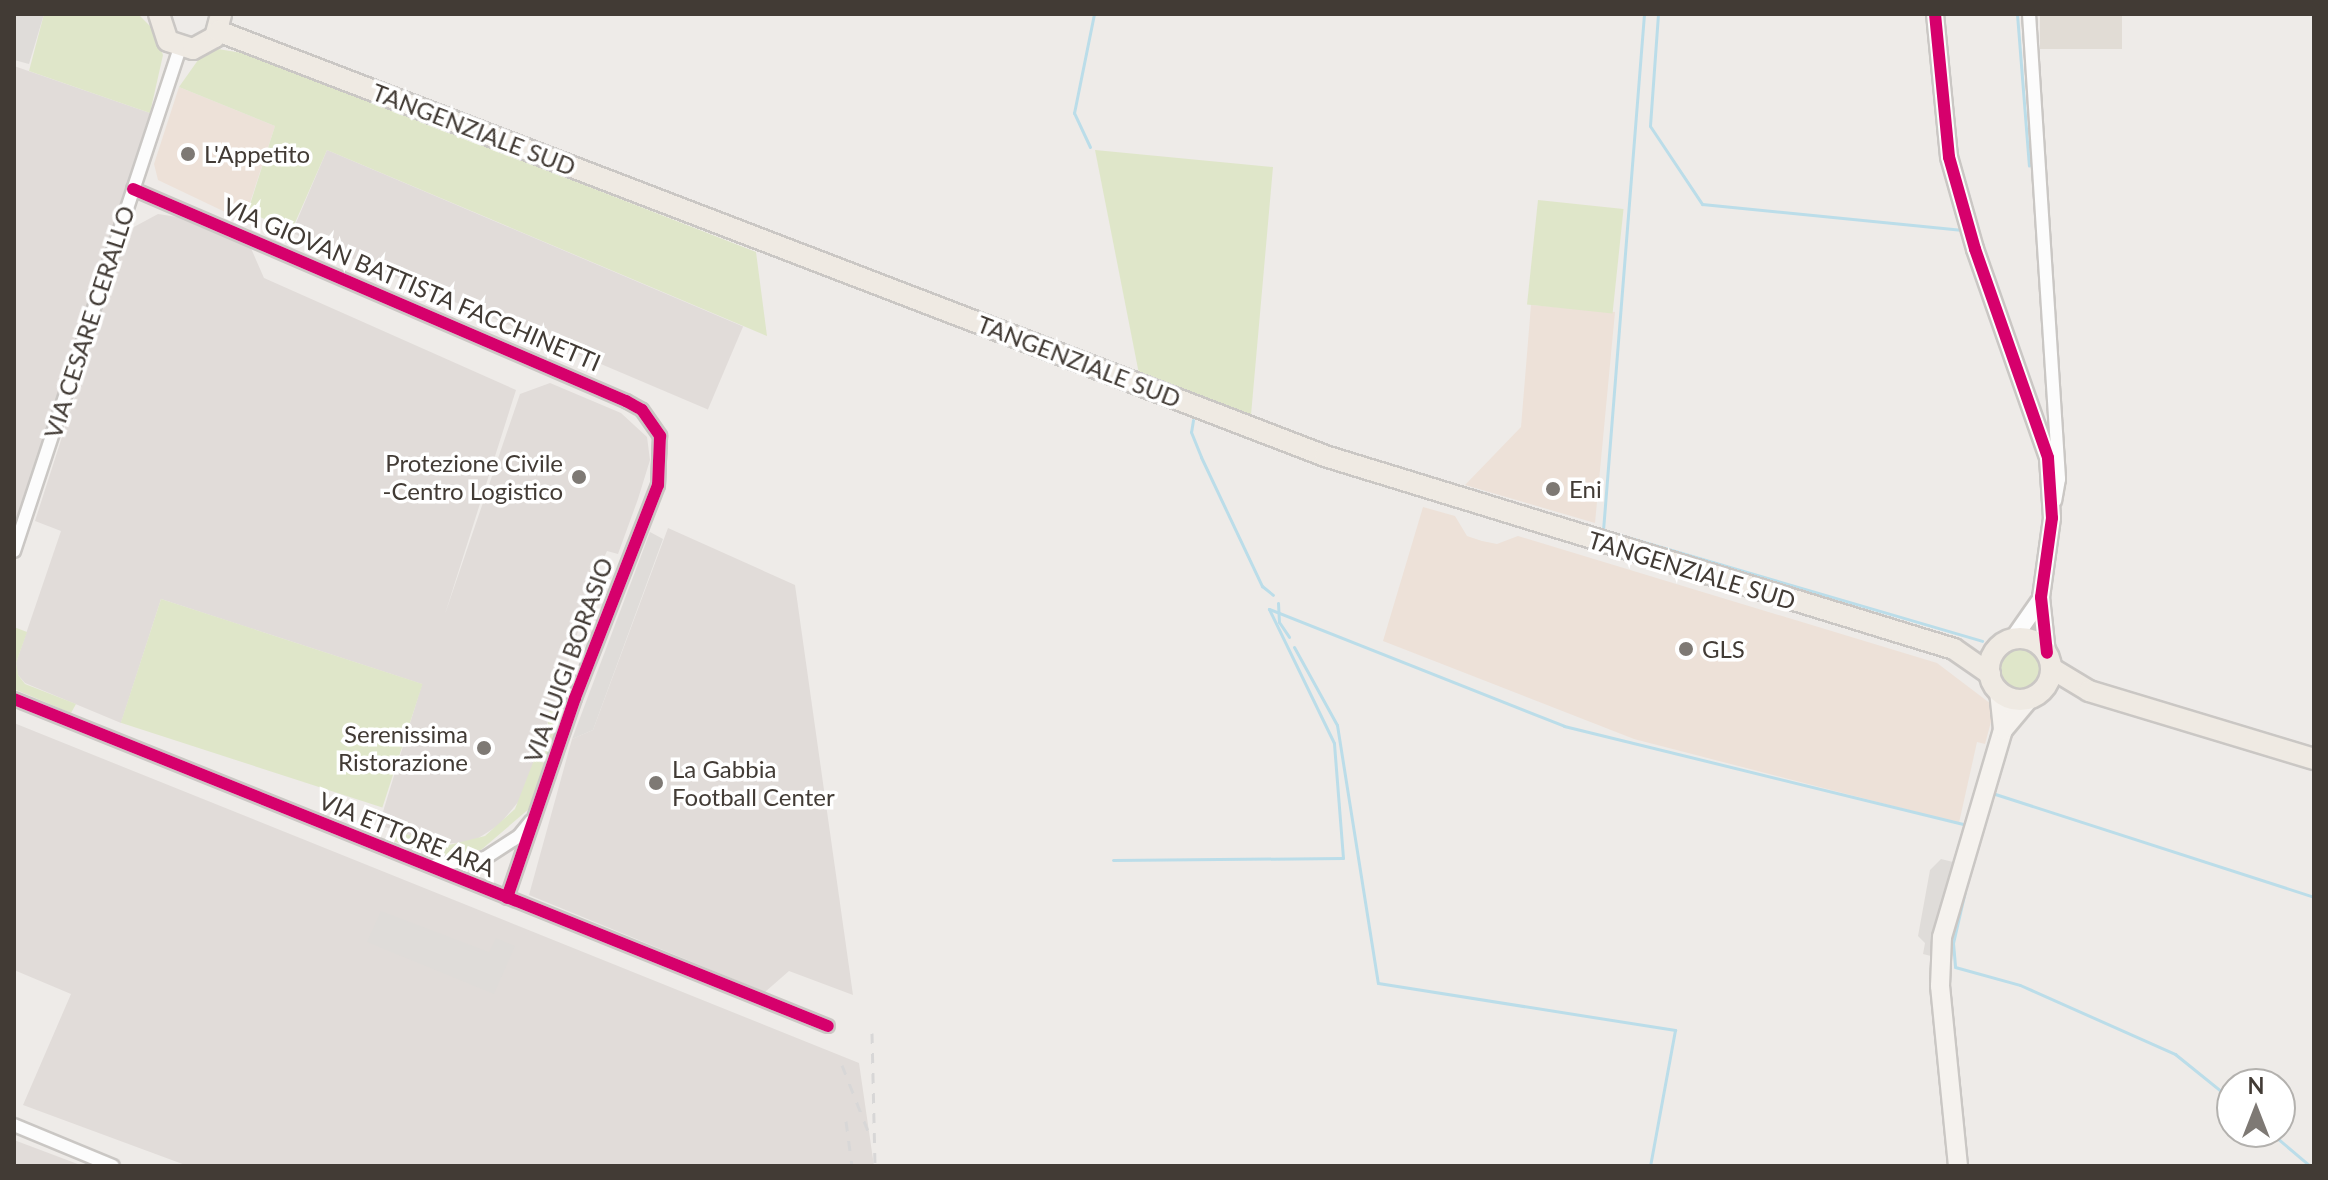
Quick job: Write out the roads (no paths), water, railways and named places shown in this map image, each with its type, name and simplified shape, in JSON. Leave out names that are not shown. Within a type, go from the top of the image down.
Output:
[{"type":"main road","points":[[159,14],[164,36],[180,48],[199,48],[220,23]]},
{"type":"main road","name":"TANGENZIALE SUD","points":[[220,23],[787,249],[1325,456],[1954,649],[1994,682]]},
{"type":"main road","points":[[2003,730],[1994,682],[2006,642],[2029,639],[2049,660],[2089,691],[2314,759]]},
{"type":"main road","name":"TANGENZIALE SUD","points":[[1954,649],[2006,642]]},
{"type":"main road","points":[[1958,1166],[1941,1000],[1942,937],[2003,730],[2034,696],[2049,660]]},
{"type":"main road","points":[[1994,682],[2012,699],[2089,691]]},
{"type":"street","points":[[1935,14],[1949,157],[1975,249],[2048,458],[2052,518]]},
{"type":"street","points":[[2006,642],[2034,615],[2041,597],[2059,479],[2029,14]]},
{"type":"street","name":"VIA CESARE CERALLO","points":[[14,551],[180,48]]},
{"type":"street","name":"VIA GIOVAN BATTISTA FACCHINETTI","points":[[133,189],[626,401],[642,410],[660,436]]},
{"type":"street","name":"VIA LUIGI BORASIO","points":[[507,898],[575,698],[658,485],[660,436]]},
{"type":"street","points":[[2041,597],[2049,660]]},
{"type":"street","name":"VIA ETTORE ARA","points":[[14,699],[828,1026]]},
{"type":"street","name":"VIA LUIGI BORASIO","points":[[413,861],[445,867],[485,858],[519,836],[537,813]]},
{"type":"street","points":[[14,1125],[113,1166]]},
{"type":"waterway","points":[[1090,147],[1074,113],[1094,14]]},
{"type":"waterway","points":[[1644,14],[1603,530],[1982,641]]},
{"type":"waterway","points":[[1658,14],[1650,126],[1702,204],[1963,230]]},
{"type":"waterway","points":[[2017,14],[2029,166]]},
{"type":"waterway","points":[[1193,420],[1191,432],[1201,457],[1262,586],[1273,595]]},
{"type":"waterway","points":[[1313,441],[1459,486]]},
{"type":"waterway","points":[[1474,490],[1502,499]]},
{"type":"waterway","points":[[1278,603],[1279,622],[1289,637]]},
{"type":"waterway","points":[[1113,860],[1343,858],[1334,743],[1269,609],[1564,726],[1966,825]]},
{"type":"waterway","points":[[1294,647],[1337,725],[1378,983],[1675,1030],[1650,1166]]},
{"type":"waterway","points":[[1992,793],[2314,897]]},
{"type":"waterway","points":[[1965,891],[1953,943],[1955,967],[2020,985],[2175,1054],[2216,1087]]},
{"type":"waterway","points":[[2289,1148],[2310,1166]]},
{"type":"railway","points":[[872,1033],[875,1166]]},
{"type":"railway","points":[[842,1065],[868,1131]]},
{"type":"railway","points":[[846,1121],[852,1166]]},
{"type":"place","name":"L'Appetito","points":[[188,154]]},
{"type":"place","name":"Protezione Civile -Centro Logistico","points":[[579,477]]},
{"type":"place","name":"Eni","points":[[1553,489]]},
{"type":"place","name":"GLS","points":[[1686,649]]},
{"type":"place","name":"Serenissima Ristorazione","points":[[484,748]]},
{"type":"place","name":"La Gabbia Football Center","points":[[656,783]]}]
